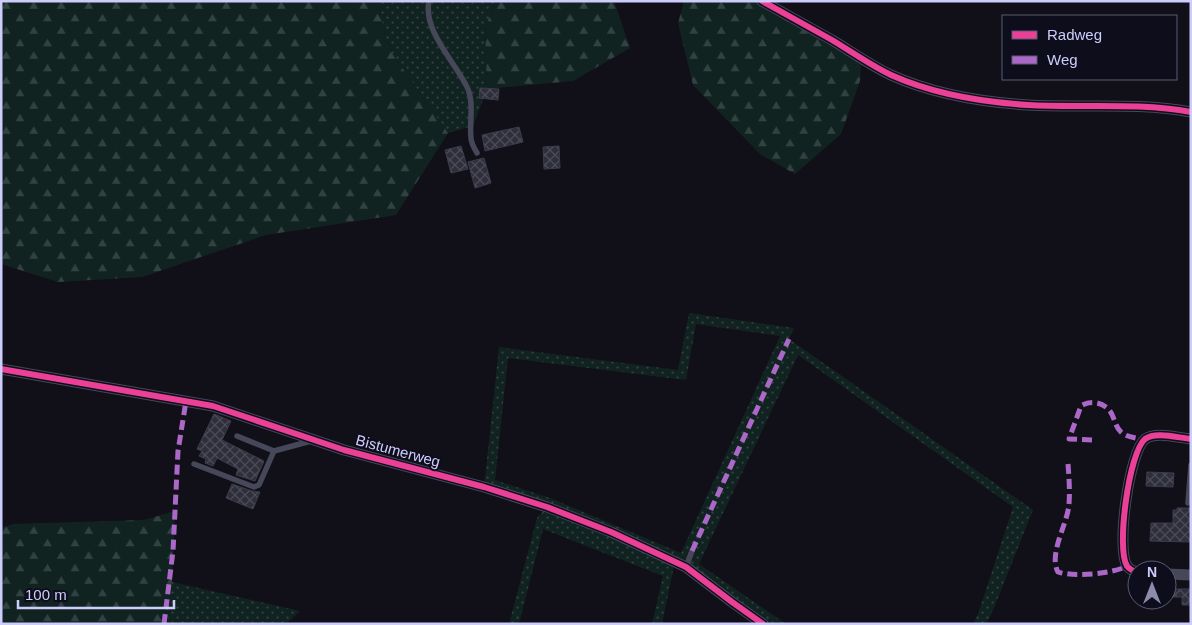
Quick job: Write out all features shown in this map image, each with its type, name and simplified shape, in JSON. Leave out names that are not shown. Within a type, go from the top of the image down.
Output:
[{"type":"street","points":[[762,1],[833,41],[868,64],[913,84],[935,90],[968,98],[1027,105],[1139,106],[1191,112]]},
{"type":"street","name":"Bistumerweg","points":[[1,369],[213,406],[344,450],[484,487],[547,507],[611,532],[686,567],[763,624]]},
{"type":"street","points":[[1127,564],[1125,561],[1124,522],[1126,497],[1144,440],[1159,436],[1191,439]]},
{"type":"street","points":[[1177,574],[1191,575]]},
{"type":"lane","points":[[429,1],[427,9],[432,29],[468,87],[472,109],[470,140],[477,153]]},
{"type":"lane","points":[[237,436],[274,451],[316,440]]},
{"type":"lane","points":[[194,464],[254,487],[259,485],[274,451]]},
{"type":"lane","points":[[1188,503],[1191,465]]},
{"type":"lane","points":[[686,567],[692,551]]},
{"type":"green space","points":[[1,1],[377,1],[389,49],[448,133],[396,215],[266,235],[142,277],[58,282],[1,264]]},
{"type":"green space","points":[[377,1],[495,1],[485,28],[487,89],[473,126],[448,133],[389,49]]},
{"type":"green space","points":[[495,1],[614,1],[630,48],[573,81],[487,89],[485,28]]},
{"type":"green space","points":[[684,1],[755,1],[861,64],[860,81],[841,134],[795,174],[760,154],[693,85],[678,23]]},
{"type":"green space","points":[[689,313],[794,328],[789,339],[1033,510],[986,624],[973,624],[1013,507],[798,355],[699,564],[786,624],[763,624],[675,561],[662,624],[652,624],[663,576],[543,529],[519,624],[509,624],[537,518],[547,507],[484,487],[499,347],[678,370]],"holes":[[[696,324],[780,336],[681,553],[550,498],[495,480],[508,358],[686,380]]]},
{"type":"green space","points":[[175,511],[172,582],[167,624],[1,624],[1,528],[13,524],[144,520]]},
{"type":"green space","points":[[172,582],[300,611],[286,624],[167,624]]},
{"type":"building","points":[[480,88],[499,89],[498,100],[479,98]]},
{"type":"building","points":[[519,127],[523,142],[485,151],[482,135]]},
{"type":"building","points":[[461,146],[468,169],[451,173],[445,150]]},
{"type":"building","points":[[559,146],[560,168],[544,169],[543,147]]},
{"type":"building","points":[[484,158],[491,183],[475,188],[468,162]]},
{"type":"building","points":[[214,414],[231,421],[222,440],[264,461],[255,481],[236,475],[238,469],[217,458],[213,466],[205,463],[206,459],[199,456],[202,451],[197,449]]},
{"type":"building","points":[[1147,472],[1174,473],[1173,487],[1146,486]]},
{"type":"building","points":[[232,484],[260,492],[253,509],[226,498]]},
{"type":"building","points":[[1177,508],[1191,508],[1191,542],[1150,541],[1151,523],[1173,523],[1173,510],[1177,510]]},
{"type":"building","points":[[1177,589],[1191,589],[1191,605],[1182,605],[1182,597],[1177,597]]},
{"type":"marked path","points":[[692,551],[789,339]]},
{"type":"marked path","points":[[164,624],[173,551],[178,451],[186,401]]},
{"type":"marked path","points":[[1092,440],[1069,439],[1081,406],[1092,403],[1100,404],[1107,408],[1112,414],[1117,428],[1123,434],[1144,440]]},
{"type":"marked path","points":[[1068,464],[1069,504],[1055,556],[1058,572],[1065,574],[1093,574],[1121,569],[1127,566]]},
{"type":"cycle path","points":[[762,1],[883,71],[907,82],[940,92],[1010,104],[1150,107],[1191,112]]},
{"type":"cycle path","points":[[1,369],[213,406],[344,450],[484,487],[547,507],[611,532],[686,567],[763,624]]},
{"type":"cycle path","points":[[1127,566],[1123,541],[1126,501],[1129,480],[1139,447],[1145,439],[1155,435],[1191,439]]}]
